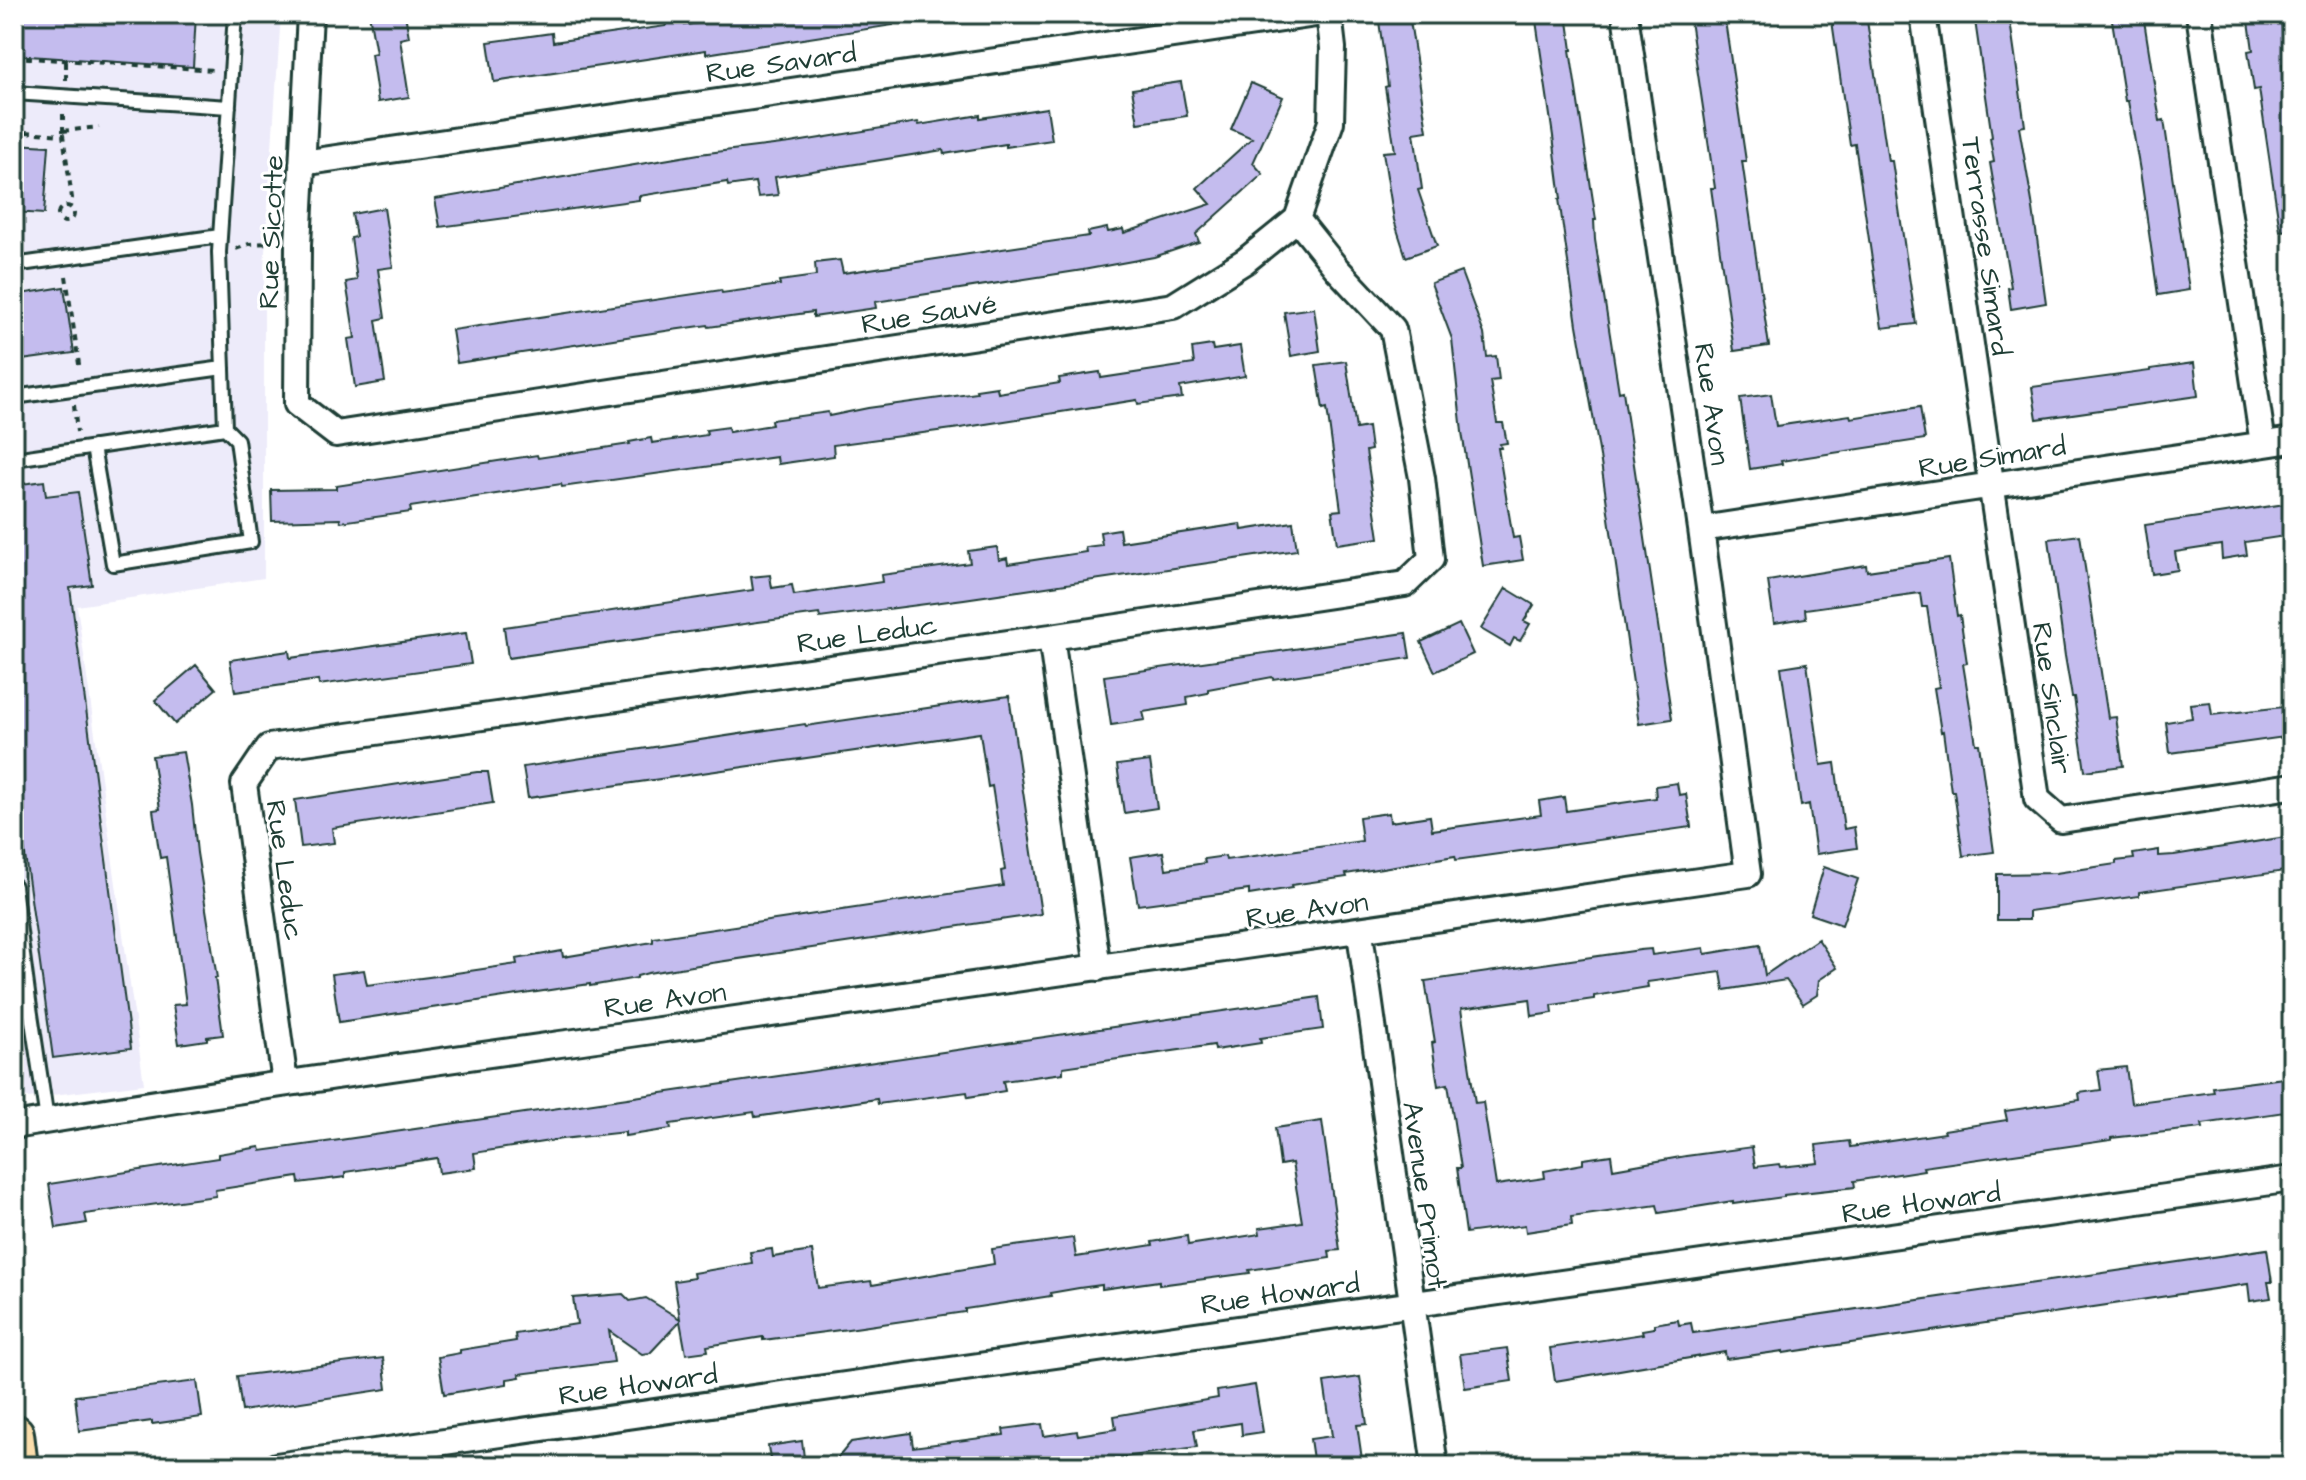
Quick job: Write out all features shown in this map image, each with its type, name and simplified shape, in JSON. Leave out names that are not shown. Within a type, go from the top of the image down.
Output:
[{"type":"main road","points":[[14,1434],[18,1466]]},
{"type":"street","name":"Rue Sicotte","points":[[310,14],[298,245],[297,404],[336,434]]},
{"type":"street","name":"Rue Savard","points":[[302,163],[1316,14]]},
{"type":"street","points":[[1297,219],[1331,122],[1333,48],[1329,14]]},
{"type":"street","name":"Rue Avon","points":[[14,1126],[285,1083],[1360,933],[1748,874],[1625,14]]},
{"type":"street","name":"Terrasse Simard","points":[[1923,14],[1992,487]]},
{"type":"street","points":[[2199,14],[2263,444]]},
{"type":"street","name":"Rue Sauvé","points":[[336,434],[1173,306],[1245,261],[1297,219]]},
{"type":"street","name":"Rue Leduc","points":[[285,1083],[244,784],[269,747],[1405,584],[1431,559],[1422,478],[1393,329],[1337,269],[1297,219]]},
{"type":"street","name":"Rue Simard","points":[[1701,529],[2292,440]]},
{"type":"street","name":"Rue Sinclair","points":[[1992,487],[2037,799],[2061,820],[2292,786]]},
{"type":"street","points":[[1051,637],[1098,968]]},
{"type":"street","name":"Avenue Primot","points":[[1360,933],[1435,1466]]},
{"type":"street","name":"Rue Howard","points":[[276,1466],[2292,1179]]},
{"type":"lane","points":[[93,447],[113,564],[251,542],[237,440],[225,428],[223,368],[220,236],[235,14]]},
{"type":"lane","points":[[14,93],[229,107]]},
{"type":"lane","points":[[14,265],[220,236]]},
{"type":"lane","points":[[14,397],[223,368]]},
{"type":"lane","points":[[14,459],[225,428]]},
{"type":"lane","points":[[14,886],[20,978],[47,1120]]},
{"type":"path","points":[[14,57],[218,70]]},
{"type":"path","points":[[65,83],[66,61]]},
{"type":"path","points":[[63,110],[72,198],[70,207],[74,215],[70,224],[61,221],[58,212],[63,207],[70,207]]},
{"type":"path","points":[[14,131],[63,133],[99,127]]},
{"type":"path","points":[[233,250],[249,244],[281,244]]},
{"type":"path","points":[[65,274],[80,374]]},
{"type":"path","points":[[73,403],[78,433]]},
{"type":"shaded area","points":[[14,14],[281,14],[264,267],[264,578],[77,606],[144,1084],[28,1098],[14,1089]]},
{"type":"building","points":[[14,14],[196,14],[193,67],[14,55]]},
{"type":"building","points":[[369,14],[405,14],[409,37],[400,39],[409,97],[378,102],[371,54],[376,53]]},
{"type":"building","points":[[758,14],[892,14],[893,25],[494,82],[488,42],[552,33],[553,42],[666,26],[665,21],[684,19],[685,25]]},
{"type":"building","points":[[1378,14],[1409,14],[1427,131],[1414,133],[1422,189],[1418,190],[1437,246],[1406,257],[1394,220],[1383,152],[1395,151]]},
{"type":"building","points":[[1535,14],[1567,14],[1596,220],[1595,240],[1619,392],[1623,391],[1672,719],[1639,724],[1600,456],[1577,325]]},
{"type":"building","points":[[1689,14],[1724,14],[1769,346],[1734,351],[1711,188],[1715,188]]},
{"type":"building","points":[[1831,14],[1866,14],[1916,324],[1882,328],[1855,144],[1850,145]]},
{"type":"building","points":[[1974,14],[2009,14],[2025,126],[2019,127],[2046,303],[2011,309],[2008,288],[2011,287],[1990,163],[1994,162],[1992,137]]},
{"type":"building","points":[[2111,14],[2143,14],[2160,121],[2164,120],[2189,290],[2158,295],[2140,171]]},
{"type":"building","points":[[2248,14],[2280,14],[2288,63],[2282,64],[2288,103],[2292,102],[2292,230],[2280,231],[2259,89],[2254,90],[2248,51],[2253,50]]},
{"type":"building","points":[[1181,82],[1187,116],[1138,123],[1132,89]]},
{"type":"building","points":[[1251,83],[1283,97],[1253,163],[1263,174],[1196,234],[1199,242],[1154,257],[875,302],[876,308],[813,317],[813,312],[708,325],[457,363],[452,330],[721,290],[722,293],[780,285],[779,281],[816,276],[815,263],[840,260],[843,273],[1089,236],[1088,232],[1107,228],[1108,232],[1123,229],[1124,233],[1211,204],[1197,188],[1252,138],[1231,129]]},
{"type":"building","points":[[1047,108],[1052,140],[944,154],[943,150],[775,177],[778,195],[758,197],[755,182],[728,186],[727,182],[639,196],[639,200],[440,227],[435,199],[699,154],[918,122],[919,125]]},
{"type":"building","points":[[14,144],[49,146],[44,214],[14,212]]},
{"type":"building","points":[[384,208],[393,267],[378,269],[385,318],[376,320],[385,382],[355,387],[348,339],[355,338],[346,282],[357,280],[351,238],[356,237],[352,214]]},
{"type":"building","points":[[1461,272],[1484,334],[1487,357],[1496,356],[1499,380],[1490,381],[1497,423],[1503,423],[1507,443],[1500,444],[1501,448],[1498,448],[1513,538],[1519,537],[1523,560],[1483,566],[1462,432],[1452,339],[1431,283]]},
{"type":"building","points":[[64,287],[74,353],[14,361],[14,295]]},
{"type":"building","points":[[1314,308],[1320,351],[1291,356],[1284,312]]},
{"type":"building","points":[[1212,345],[1213,350],[1240,346],[1245,376],[1180,387],[1182,398],[1138,404],[1137,400],[833,445],[834,456],[778,464],[777,457],[562,487],[561,484],[410,507],[411,512],[341,522],[340,519],[272,521],[271,490],[336,489],[336,486],[630,444],[651,438],[652,443],[707,435],[706,430],[728,427],[729,432],[772,425],[771,420],[828,412],[829,416],[977,393],[976,390],[997,387],[998,393],[1060,383],[1059,378],[1100,372],[1101,378],[1194,364],[1192,348]]},
{"type":"building","points":[[1346,361],[1356,429],[1368,427],[1371,450],[1366,451],[1379,538],[1337,544],[1332,511],[1341,510],[1327,408],[1323,409],[1316,365]]},
{"type":"building","points":[[2194,363],[2198,396],[2037,419],[2032,387]]},
{"type":"building","points":[[1771,394],[1776,426],[1920,407],[1925,439],[1781,461],[1782,464],[1750,469],[1740,398]]},
{"type":"building","points":[[44,481],[46,496],[78,492],[92,585],[70,588],[131,1048],[53,1058],[14,776],[14,485]]},
{"type":"building","points":[[2292,503],[2292,535],[2245,542],[2247,555],[2222,559],[2221,545],[2175,552],[2178,570],[2152,574],[2145,525]]},
{"type":"building","points":[[1293,522],[1297,550],[964,599],[820,618],[819,614],[508,658],[504,627],[753,590],[751,577],[770,575],[772,588],[792,585],[794,595],[882,582],[881,575],[970,563],[968,551],[997,547],[999,560],[1007,558],[1008,564],[1086,552],[1085,547],[1102,545],[1100,532],[1119,529],[1121,542],[1241,524],[1242,530]]},
{"type":"building","points":[[2080,535],[2108,718],[2116,717],[2123,766],[2085,771],[2049,539]]},
{"type":"building","points":[[1949,559],[1994,852],[1963,856],[1934,688],[1939,687],[1927,607],[1922,607],[1920,593],[1805,609],[1806,618],[1774,623],[1768,581],[1866,565],[1867,571]]},
{"type":"building","points":[[1506,588],[1534,605],[1524,621],[1530,624],[1520,641],[1514,638],[1510,646],[1481,629]]},
{"type":"building","points":[[1459,624],[1473,654],[1435,672],[1421,642]]},
{"type":"building","points":[[466,633],[471,664],[319,685],[318,680],[235,692],[230,660],[289,651],[290,658]]},
{"type":"building","points":[[1406,633],[1410,658],[1208,689],[1208,693],[1187,697],[1188,705],[1143,712],[1145,720],[1111,725],[1104,676]]},
{"type":"building","points":[[1807,663],[1821,765],[1835,763],[1844,829],[1854,827],[1857,848],[1816,854],[1809,804],[1801,806],[1781,667]]},
{"type":"building","points":[[196,665],[216,689],[175,724],[155,700]]},
{"type":"building","points":[[1009,696],[1041,914],[648,973],[637,978],[590,986],[339,1022],[332,974],[364,970],[367,985],[429,977],[517,964],[516,959],[562,951],[563,957],[653,942],[653,938],[1003,886],[1001,871],[1005,870],[980,733],[528,798],[523,767]]},
{"type":"building","points":[[2210,702],[2212,715],[2292,706],[2292,736],[2170,753],[2166,722],[2192,718],[2190,704]]},
{"type":"building","points":[[183,752],[223,1035],[179,1044],[173,1005],[186,1004],[166,857],[160,858],[153,810],[160,809],[152,756]]},
{"type":"building","points":[[1150,761],[1157,808],[1124,813],[1117,765]]},
{"type":"building","points":[[488,772],[493,803],[332,828],[334,843],[301,847],[295,800]]},
{"type":"building","points":[[1677,783],[1679,795],[1686,794],[1691,827],[1456,860],[1455,856],[1346,874],[1347,877],[1249,895],[1249,890],[1138,905],[1130,857],[1163,852],[1166,869],[1205,863],[1204,859],[1225,856],[1226,860],[1362,841],[1359,817],[1389,813],[1390,822],[1430,816],[1432,830],[1541,815],[1539,801],[1564,797],[1566,811],[1656,798],[1655,786]]},
{"type":"building","points":[[2292,836],[2292,870],[2029,911],[2029,920],[1997,920],[1997,874],[2056,873],[2116,864],[2116,861],[2134,859],[2133,854],[2159,850],[2159,856],[2174,855]]},
{"type":"building","points":[[1824,867],[1858,879],[1842,925],[1810,914]]},
{"type":"building","points":[[1818,939],[1837,968],[1819,980],[1817,995],[1803,1004],[1786,980],[1724,990],[1721,972],[1647,982],[1648,987],[1552,1005],[1553,1013],[1532,1016],[1530,999],[1461,1009],[1475,1103],[1483,1102],[1496,1185],[1545,1178],[1544,1171],[1583,1164],[1583,1159],[1611,1155],[1613,1169],[1752,1147],[1755,1167],[1818,1163],[1816,1145],[1849,1141],[1850,1147],[1945,1133],[1944,1130],[2007,1120],[2005,1111],[2080,1100],[2079,1093],[2101,1090],[2098,1070],[2126,1067],[2131,1103],[2214,1092],[2213,1087],[2292,1077],[2292,1111],[2202,1124],[2203,1128],[2111,1138],[1923,1167],[1924,1170],[1854,1181],[1855,1187],[1659,1213],[1657,1205],[1571,1217],[1572,1225],[1526,1232],[1525,1225],[1466,1233],[1457,1168],[1461,1168],[1448,1084],[1438,1086],[1432,1043],[1435,1042],[1425,981],[1640,950],[1651,949],[1652,955],[1704,948],[1705,954],[1760,945],[1765,975]]},
{"type":"building","points":[[1319,997],[1323,1029],[1260,1038],[1261,1043],[1215,1050],[1214,1045],[1063,1067],[1063,1073],[1003,1081],[1005,1091],[968,1097],[967,1092],[878,1104],[877,1099],[755,1117],[754,1112],[670,1124],[671,1129],[625,1136],[625,1132],[562,1139],[474,1153],[476,1168],[439,1173],[437,1158],[345,1172],[345,1177],[299,1183],[298,1177],[215,1190],[216,1196],[85,1214],[87,1223],[56,1228],[49,1184],[218,1158],[218,1154],[260,1147],[261,1151],[340,1140]]},
{"type":"building","points":[[1322,1121],[1340,1250],[1329,1251],[1330,1258],[1159,1285],[1159,1281],[1102,1289],[1102,1285],[1079,1288],[1050,1293],[1051,1296],[965,1309],[965,1312],[763,1340],[763,1337],[707,1346],[708,1351],[686,1354],[680,1321],[650,1353],[642,1354],[609,1331],[614,1362],[519,1374],[520,1377],[507,1379],[507,1384],[444,1394],[438,1357],[460,1353],[460,1350],[516,1341],[515,1334],[577,1324],[573,1298],[623,1294],[630,1301],[646,1298],[680,1319],[674,1281],[694,1278],[693,1273],[752,1263],[750,1252],[772,1249],[773,1257],[812,1251],[818,1288],[871,1281],[872,1285],[994,1264],[992,1249],[1073,1238],[1076,1257],[1153,1245],[1152,1242],[1187,1236],[1188,1245],[1260,1234],[1259,1228],[1302,1222],[1292,1163],[1280,1165],[1275,1128]]},
{"type":"building","points":[[2267,1249],[2271,1298],[2250,1301],[2248,1284],[1783,1353],[1726,1359],[1725,1352],[1555,1381],[1550,1348],[1643,1334],[1642,1330],[1654,1328],[1654,1324],[1678,1320],[1679,1325],[1691,1323],[1693,1333]]},
{"type":"building","points":[[1507,1348],[1512,1381],[1465,1388],[1460,1354]]},
{"type":"building","points":[[383,1358],[387,1389],[242,1411],[237,1376]]},
{"type":"building","points":[[1360,1377],[1367,1424],[1357,1425],[1363,1466],[1314,1466],[1310,1439],[1332,1436],[1324,1382]]},
{"type":"building","points":[[197,1381],[202,1417],[79,1431],[75,1396]]},
{"type":"building","points":[[1255,1385],[1263,1432],[1242,1435],[1241,1423],[1194,1430],[1197,1447],[1102,1460],[1103,1466],[1070,1466],[1069,1460],[1025,1466],[831,1466],[851,1442],[911,1433],[913,1447],[1004,1435],[1003,1429],[1042,1424],[1044,1436],[1077,1431],[1078,1435],[1116,1429],[1114,1416],[1218,1398],[1217,1391]]},
{"type":"building","points":[[802,1441],[805,1466],[771,1466],[768,1446]]}]
